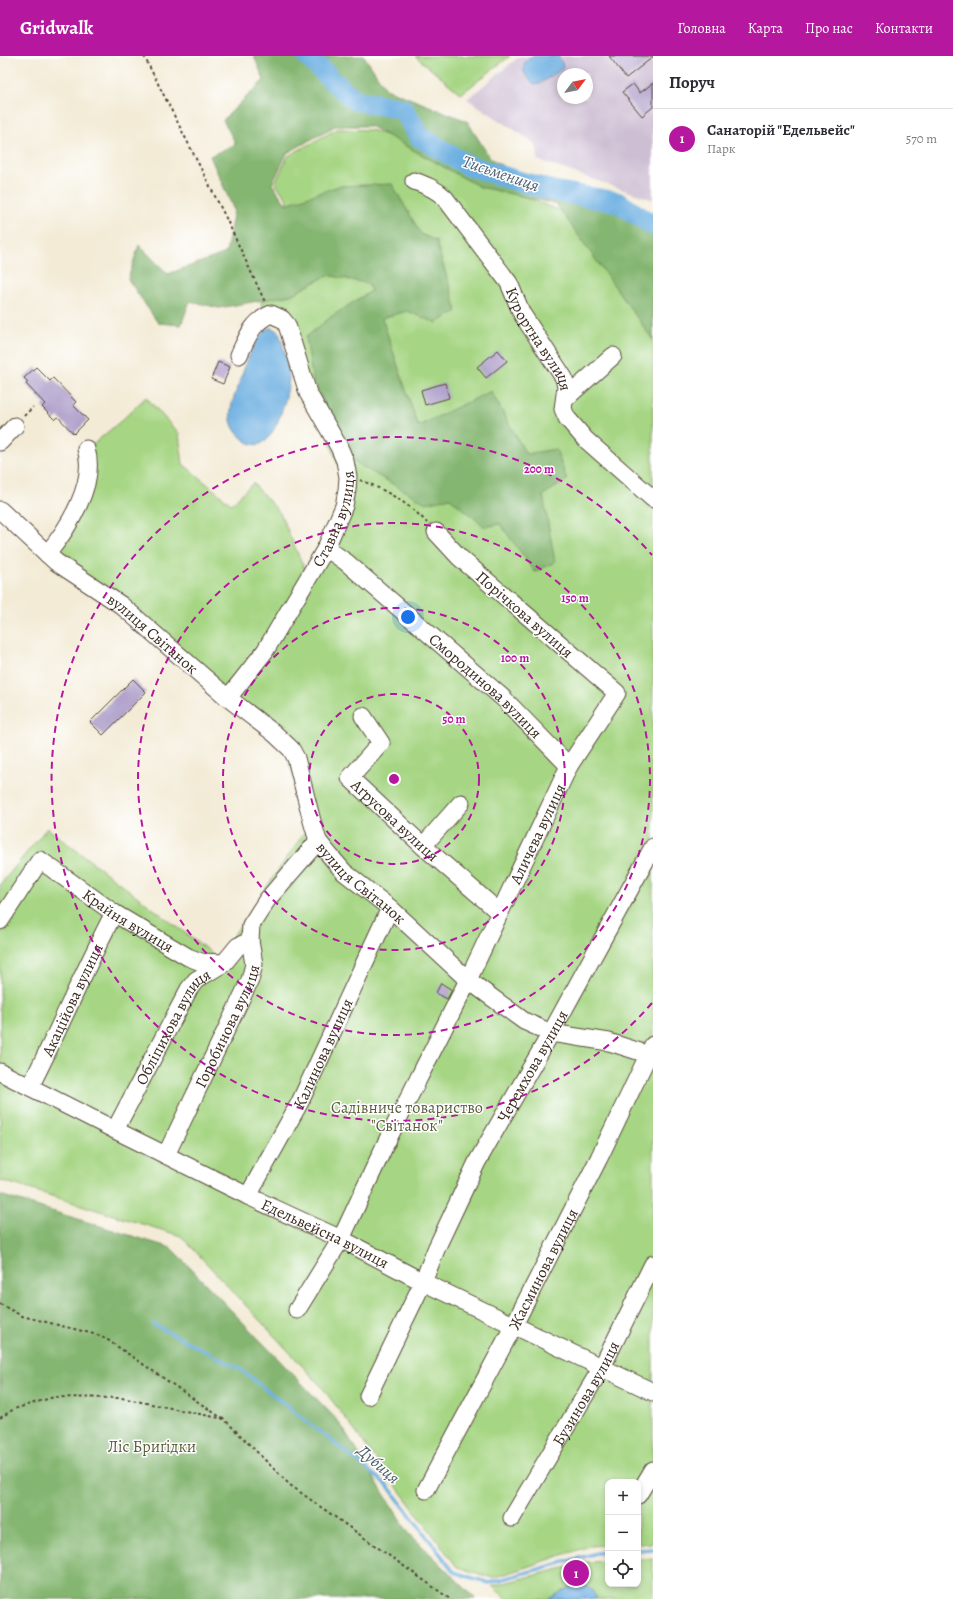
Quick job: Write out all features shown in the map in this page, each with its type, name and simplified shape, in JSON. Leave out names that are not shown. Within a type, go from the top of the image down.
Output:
[{"type":"street","name":"Курортна вулиця","points":[[414,181],[438,191],[445,198],[508,283],[522,314],[564,378],[566,386],[563,409],[567,418],[585,439],[653,499]]},
{"type":"street","points":[[240,355],[248,334],[262,318],[271,314]]},
{"type":"street","name":"Ставна вулиця","points":[[228,698],[265,651],[326,548],[344,506],[347,490],[348,477],[345,462],[339,447],[308,393],[287,325],[282,319],[271,314]]},
{"type":"street","points":[[565,399],[613,356]]},
{"type":"street","points":[[0,442],[15,426]]},
{"type":"street","points":[[47,554],[67,527],[83,492],[89,465],[86,449]]},
{"type":"street","name":"вулиця Світанок","points":[[0,510],[56,562],[121,605],[228,698],[275,734],[291,749],[296,758],[318,841],[344,872],[390,908],[468,980],[524,1021],[551,1033],[609,1042],[651,1052]]},
{"type":"street","name":"Порічкова вулиця","points":[[436,532],[459,557],[617,693]]},
{"type":"street","name":"Смородинова вулиця","points":[[326,548],[346,562],[503,698],[569,766]]},
{"type":"street","name":"Аличева вулиця","points":[[297,1310],[341,1238],[386,1143],[468,980],[569,766],[617,693]]},
{"type":"street","name":"Аґрусова вулиця","points":[[363,716],[380,743],[350,778],[423,846],[500,913]]},
{"type":"street","points":[[423,846],[461,803]]},
{"type":"street","name":"Горобинова вулиця","points":[[166,1155],[250,980],[254,964],[250,941],[251,925],[267,900],[318,841]]},
{"type":"street","name":"Черемхова вулиця","points":[[368,1396],[423,1282],[437,1247],[477,1162],[551,1033],[653,847]]},
{"type":"street","name":"Крайня вулиця","points":[[0,920],[40,860],[114,913],[188,957],[210,963],[224,963]]},
{"type":"street","name":"Калинова вулиця","points":[[248,1196],[300,1102],[390,908]]},
{"type":"street","name":"Акаційова вулиця","points":[[30,1087],[56,1036],[91,957],[114,913]]},
{"type":"street","name":"Обліпихова вулиця","points":[[115,1130],[189,989],[196,980],[224,963],[238,946],[250,941]]},
{"type":"street","name":"Жасминова вулиця","points":[[426,1490],[514,1325],[651,1052]]},
{"type":"street","name":"Едельвейсна вулиця","points":[[0,1072],[248,1196],[341,1238],[423,1282],[653,1392]]},
{"type":"street","name":"Бузинова вулиця","points":[[512,1518],[602,1367],[653,1264]]},
{"type":"street","points":[[641,1490],[653,1470]]},
{"type":"path","points":[[144,56],[226,218],[271,314]]},
{"type":"path","points":[[348,477],[368,483],[392,496],[418,514],[436,532]]},
{"type":"path","points":[[0,1304],[22,1316],[102,1336],[224,1419],[290,1485],[450,1599]]},
{"type":"path","points":[[0,1418],[14,1408],[54,1397],[61,1397],[122,1398],[224,1419]]},
{"type":"shaded area","points":[[520,56],[653,56],[653,200],[537,160],[538,151],[533,142],[467,99]]},
{"type":"green space","points":[[254,56],[364,56],[386,89],[467,121],[490,158],[551,196],[615,208],[653,230],[653,340],[556,204],[480,187],[370,126],[335,126],[287,153],[272,184],[286,204],[339,186],[392,184],[421,234],[436,241],[457,311],[436,323],[407,311],[382,318],[418,426],[491,391],[526,454],[556,449],[567,480],[543,495],[555,562],[535,572],[500,524],[485,527],[450,498],[426,503],[353,460],[313,381],[306,337],[332,316],[371,291],[369,284],[328,275],[291,295],[219,308],[190,301],[181,325],[158,323],[128,279],[139,245],[168,274],[226,253],[234,210],[210,156],[236,144],[223,120],[264,80]]},
{"type":"green space","points":[[415,56],[510,56],[461,94]]},
{"type":"green space","name":"Садівниче товариство \"Світанок\"","points":[[337,129],[370,130],[392,137],[464,174],[598,225],[653,269],[653,1543],[641,1544],[641,1479],[605,1479],[605,1545],[590,1546],[493,1578],[457,1567],[321,1386],[181,1236],[0,1180],[0,885],[47,828],[218,958],[308,827],[287,754],[57,553],[90,447],[146,397],[179,434],[183,464],[231,504],[253,483],[280,513],[305,570],[340,506],[344,478],[282,326],[269,320],[261,305],[287,199],[275,183],[288,156]]},
{"type":"green space","name":"Ліс Бриґідки","points":[[0,1195],[171,1248],[339,1422],[408,1532],[476,1599],[0,1599]]},
{"type":"green space","points":[[653,1558],[653,1599],[507,1599],[492,1586],[588,1562],[605,1561],[605,1587],[641,1587],[641,1559]]},
{"type":"water","points":[[532,56],[558,56],[563,65],[562,68],[557,68],[557,72],[539,84],[534,84],[527,77],[524,70],[525,63]]},
{"type":"water","points":[[268,328],[272,328],[279,332],[286,354],[289,377],[287,394],[276,425],[266,440],[256,445],[247,442],[237,432],[231,419],[231,412],[234,397],[254,346]]},
{"type":"water","points":[[582,1583],[592,1590],[597,1599],[548,1599],[570,1587]]},
{"type":"building","points":[[609,56],[653,56],[653,57],[626,78]]},
{"type":"building","points":[[653,83],[653,107],[642,116],[622,92],[633,84],[640,93]]},
{"type":"building","points":[[498,350],[507,361],[486,378],[477,367]]},
{"type":"building","points":[[218,362],[230,367],[223,384],[211,379]]},
{"type":"building","points":[[36,367],[50,381],[53,378],[76,402],[73,405],[88,420],[74,434],[58,417],[55,420],[42,407],[45,404],[26,384],[28,382],[24,378]]},
{"type":"building","points":[[445,383],[449,398],[425,405],[421,390]]},
{"type":"building","points":[[133,679],[146,692],[103,735],[90,722]]},
{"type":"building","points":[[441,983],[452,990],[447,999],[436,993]]},
{"type":"waterway","name":"Тисьмениця","points":[[307,56],[355,100],[403,109],[420,137],[467,165],[554,191],[617,202],[653,225]]},
{"type":"waterway","name":"Дубиця","points":[[153,1324],[240,1369],[387,1485],[454,1572],[489,1583],[597,1553],[605,1552]]},
{"type":"waterway","name":"Дубиця","points":[[641,1550],[653,1549]]},
{"type":"place","name":"Санаторій \"Едельвейс\"","points":[[576,1573]]}]
